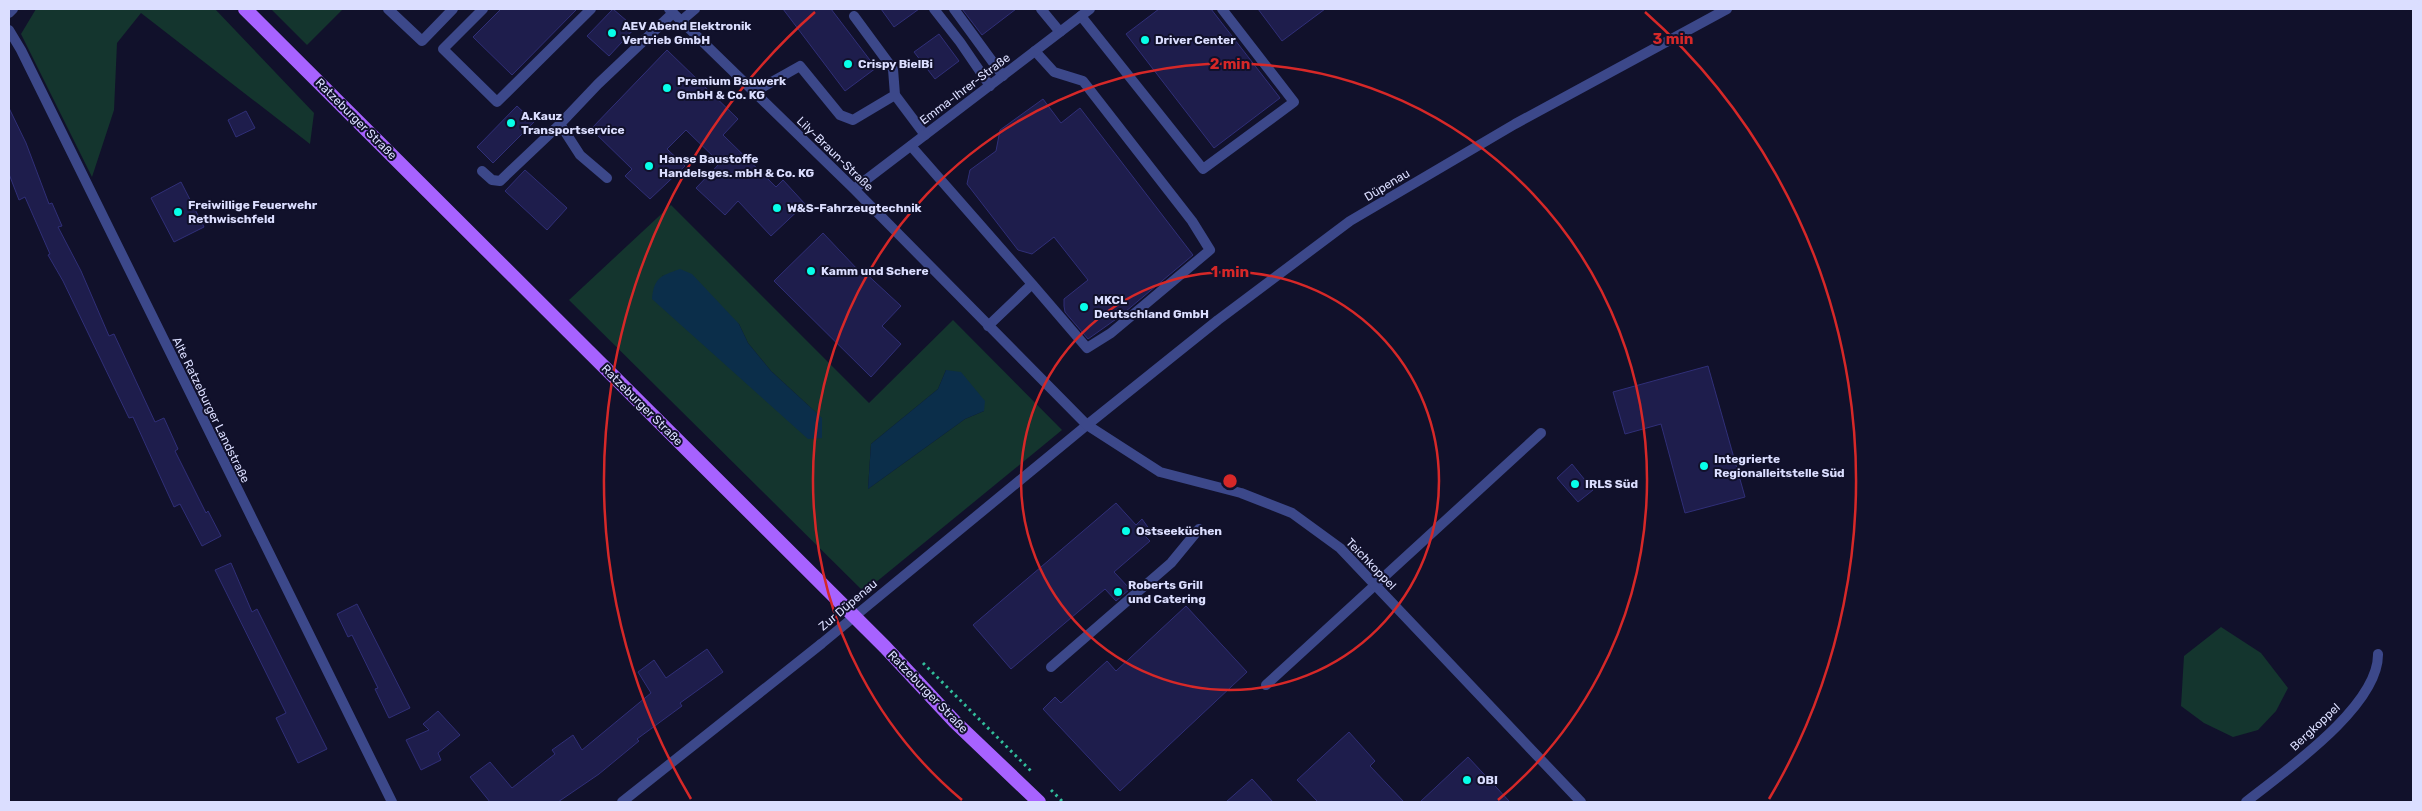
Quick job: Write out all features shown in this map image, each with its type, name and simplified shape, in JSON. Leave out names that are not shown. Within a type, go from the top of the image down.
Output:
[{"type":"main road","name":"Ratzeburger Straße","points":[[246,9],[885,647],[955,722],[1039,802]]},
{"type":"street","points":[[9,13],[13,9]]},
{"type":"street","points":[[388,9],[422,41],[453,9]]},
{"type":"street","points":[[483,9],[443,49],[497,102],[591,9]]},
{"type":"street","points":[[681,21],[695,9]]},
{"type":"street","points":[[934,9],[960,42],[990,86]]},
{"type":"street","points":[[954,9],[1002,76]]},
{"type":"street","points":[[1042,9],[1060,32]]},
{"type":"street","name":"Emma-Ihrer-Straße","points":[[854,189],[1090,9]]},
{"type":"street","points":[[1081,16],[1203,169],[1294,102],[1222,9]]},
{"type":"street","name":"Düpenau","points":[[1087,425],[1218,320],[1350,221],[1515,124],[1727,9]]},
{"type":"street","points":[[482,171],[492,180],[500,181],[560,124],[671,11]]},
{"type":"street","name":"Lily-Braun-Straße","points":[[671,11],[854,189],[1087,425]]},
{"type":"street","points":[[854,16],[893,69],[895,95],[925,135]]},
{"type":"street","name":"Alte Ratzeburger Landstraße","points":[[9,30],[21,50],[392,802]]},
{"type":"street","points":[[911,146],[1087,348],[1110,332],[1210,250],[1192,221],[1083,81],[1054,72],[1035,51]]},
{"type":"street","points":[[754,92],[800,66],[840,114],[853,120],[895,95]]},
{"type":"street","points":[[560,124],[580,155],[607,178]]},
{"type":"street","points":[[988,326],[1032,284]]},
{"type":"street","name":"Teichkoppel","points":[[1087,425],[1160,472],[1241,493],[1292,513],[1340,548],[1581,802]]},
{"type":"street","name":"Zur Düpenau","points":[[622,802],[821,644],[1087,425]]},
{"type":"street","points":[[1266,685],[1540,433]]},
{"type":"street","points":[[1051,667],[1171,563],[1199,529]]},
{"type":"street","name":"Bergkoppel","points":[[2246,802],[2305,755],[2356,706],[2374,678],[2378,666],[2378,654]]},
{"type":"path","points":[[920,659],[1036,775]]},
{"type":"path","points":[[1049,789],[1063,802]]},
{"type":"green space","points":[[36,9],[215,9],[314,113],[310,144],[141,13],[117,43],[114,110],[92,177],[21,34]]},
{"type":"green space","points":[[271,9],[343,9],[307,45]]},
{"type":"green space","points":[[671,205],[869,403],[953,320],[1062,430],[864,592],[569,300]],"holes":[[[662,275],[739,324],[748,343],[771,371],[822,418]],[[946,370],[984,411],[965,419],[868,489],[871,444],[938,389]]]},
{"type":"green space","points":[[2221,627],[2261,653],[2288,688],[2276,711],[2258,730],[2233,737],[2204,723],[2181,706],[2184,656]]},
{"type":"water","points":[[680,269],[692,274],[739,324],[748,343],[771,371],[822,418],[822,438],[808,439],[652,299],[656,282],[663,276]]},
{"type":"water","points":[[946,370],[961,372],[985,401],[984,411],[965,419],[868,489],[871,444],[938,389]]},
{"type":"building","points":[[501,9],[577,9],[512,75],[473,37]]},
{"type":"building","points":[[613,9],[635,28],[609,56],[587,36]]},
{"type":"building","points":[[783,9],[831,9],[876,68],[845,91]]},
{"type":"building","points":[[881,9],[919,9],[894,27]]},
{"type":"building","points":[[962,9],[1016,9],[982,35]]},
{"type":"building","points":[[1159,9],[1211,9],[1280,98],[1214,148],[1126,34]]},
{"type":"building","points":[[1258,9],[1325,9],[1282,41]]},
{"type":"building","points":[[939,34],[959,61],[935,79],[914,52]]},
{"type":"building","points":[[667,50],[738,119],[723,135],[776,187],[783,180],[805,204],[771,236],[738,201],[725,215],[696,188],[720,163],[686,130],[667,149],[685,166],[650,199],[625,176],[632,169],[591,129]]},
{"type":"building","points":[[1043,99],[1061,123],[1080,108],[1193,255],[1119,317],[1088,339],[1065,312],[1064,299],[1088,280],[1054,237],[1032,254],[1018,250],[967,184],[970,170],[996,151],[1000,130]]},
{"type":"building","points":[[517,106],[534,122],[493,163],[477,147]]},
{"type":"building","points":[[9,108],[26,143],[49,204],[52,203],[62,226],[58,227],[81,271],[109,336],[114,334],[155,422],[164,418],[178,449],[175,451],[206,513],[208,511],[221,536],[202,546],[180,504],[174,507],[133,417],[129,418],[63,281],[48,255],[50,254],[25,197],[19,200],[9,174]]},
{"type":"building","points":[[246,111],[255,128],[236,137],[228,120]]},
{"type":"building","points":[[525,170],[567,208],[547,230],[505,191]]},
{"type":"building","points":[[181,182],[204,227],[174,242],[151,198]]},
{"type":"building","points":[[823,233],[859,271],[861,269],[901,306],[882,326],[901,344],[871,377],[774,281]]},
{"type":"building","name":"Integrierte Regionalleitstelle Süd","points":[[1708,366],[1745,497],[1685,513],[1661,424],[1625,434],[1613,392]]},
{"type":"building","name":"IRLS Süd","points":[[1572,464],[1593,490],[1578,502],[1557,478]]},
{"type":"building","points":[[1116,503],[1136,525],[1142,519],[1150,530],[1144,535],[1150,541],[1114,572],[1130,589],[1116,601],[1105,589],[1011,669],[973,625]]},
{"type":"building","points":[[231,563],[252,612],[257,609],[327,749],[298,763],[276,718],[286,713],[215,570]]},
{"type":"building","points":[[357,604],[410,708],[389,718],[375,689],[378,688],[352,635],[348,637],[337,614]]},
{"type":"building","points":[[1186,606],[1247,672],[1120,791],[1043,709],[1055,697],[1061,703],[1107,661],[1116,671]]},
{"type":"building","points":[[707,649],[723,672],[680,703],[682,706],[637,739],[639,741],[599,774],[558,802],[490,802],[470,777],[490,762],[512,788],[555,754],[552,750],[573,735],[582,750],[651,693],[638,672],[654,660],[666,678]]},
{"type":"building","points":[[438,711],[460,735],[438,753],[441,760],[421,770],[406,740],[429,730],[423,724]]},
{"type":"building","points":[[1349,732],[1375,761],[1370,766],[1404,802],[1318,802],[1297,780]]},
{"type":"building","name":"OBI","points":[[1468,757],[1510,802],[1420,802]]},
{"type":"building","points":[[1252,779],[1273,802],[1226,802]]},
{"type":"place","name":"AEV Abend Elektronik Vertrieb GmbH","points":[[612,33]]},
{"type":"place","name":"Driver Center","points":[[1145,40]]},
{"type":"place","name":"Crispy BielBi","points":[[848,64]]},
{"type":"place","name":"Premium Bauwerk GmbH & Co. KG","points":[[667,88]]},
{"type":"place","name":"A.Kauz Transportservice","points":[[511,123]]},
{"type":"place","name":"Hanse Baustoffe Handelsges. mbH & Co. KG","points":[[649,166]]},
{"type":"place","name":"W&S-Fahrzeugtechnik","points":[[777,208]]},
{"type":"place","name":"Freiwillige Feuerwehr Rethwischfeld","points":[[178,212]]},
{"type":"place","name":"Kamm und Schere","points":[[811,271]]},
{"type":"place","name":"MKCL Deutschland GmbH","points":[[1084,307]]},
{"type":"place","name":"Integrierte Regionalleitstelle Süd","points":[[1704,466]]},
{"type":"place","name":"IRLS Süd","points":[[1575,484]]},
{"type":"place","name":"Ostseeküchen","points":[[1126,531]]},
{"type":"place","name":"Roberts Grill und Catering","points":[[1118,592]]},
{"type":"place","name":"OBI","points":[[1467,780]]}]
